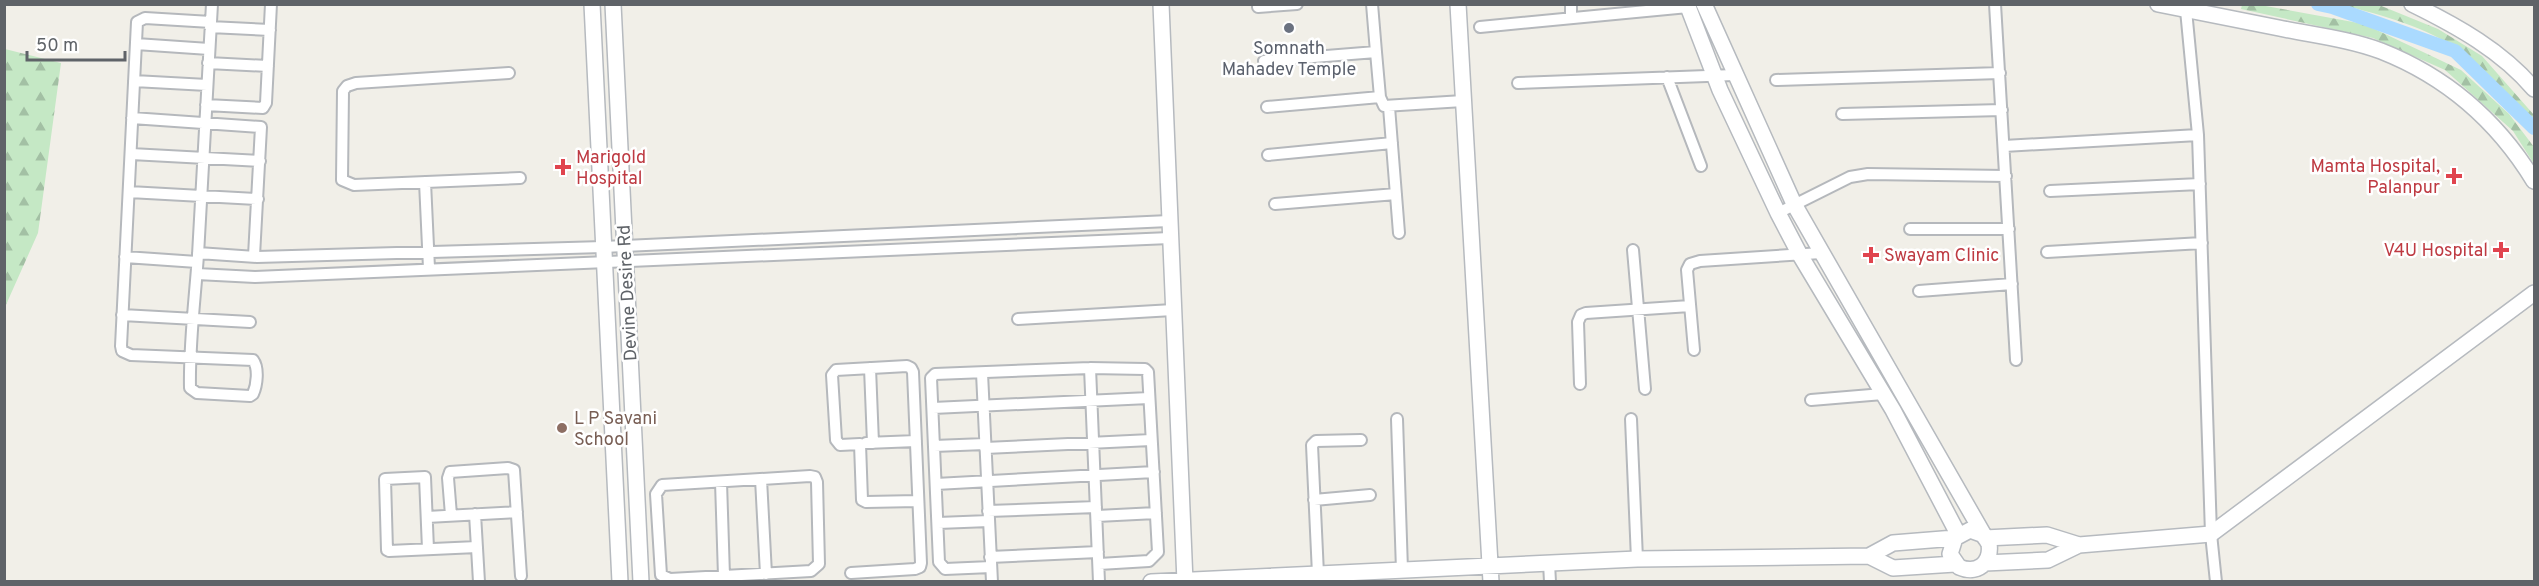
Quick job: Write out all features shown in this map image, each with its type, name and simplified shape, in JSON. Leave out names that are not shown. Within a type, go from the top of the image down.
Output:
[{"type":"street","points":[[212,4],[211,24],[208,63],[197,274],[191,357],[190,387],[197,393],[250,396],[255,392],[256,365],[253,360],[191,357],[131,355],[122,351],[137,22],[141,18],[211,24],[270,30]]},
{"type":"street","points":[[206,105],[263,108],[266,103],[271,4]]},
{"type":"street","name":"Devine Desire Rd","points":[[592,4],[620,582]]},
{"type":"street","name":"Devine Desire Rd","points":[[613,4],[641,582]]},
{"type":"street","points":[[1161,4],[1185,581]]},
{"type":"street","points":[[1258,7],[1297,4]]},
{"type":"street","points":[[1372,4],[1382,103],[1389,107],[1463,101]]},
{"type":"street","points":[[1458,4],[1491,582]]},
{"type":"street","points":[[1571,4],[1571,18]]},
{"type":"street","points":[[1995,4],[2016,360]]},
{"type":"street","points":[[2158,4],[2348,42],[2380,51],[2450,87],[2504,138],[2535,181]]},
{"type":"street","points":[[2412,4],[2451,23],[2482,43],[2535,89]]},
{"type":"street","points":[[1480,27],[1693,5]]},
{"type":"street","points":[[1693,5],[1734,75],[1794,204],[1910,404],[1983,536],[1990,551],[1980,571]]},
{"type":"street","points":[[1693,5],[1715,76],[1778,213],[1800,255],[1893,410],[1956,536]]},
{"type":"street","points":[[2186,10],[2198,135],[2211,534],[2216,582]]},
{"type":"street","points":[[136,44],[209,49]]},
{"type":"street","points":[[1264,61],[1376,52]]},
{"type":"street","points":[[208,63],[268,66]]},
{"type":"street","points":[[509,73],[356,82],[347,86],[343,92],[342,180],[354,184],[520,178]]},
{"type":"street","points":[[1776,80],[2000,73]]},
{"type":"street","points":[[1518,83],[1734,75]]},
{"type":"street","points":[[1667,77],[1701,166]]},
{"type":"street","points":[[134,81],[207,85]]},
{"type":"street","points":[[1267,107],[1380,98]]},
{"type":"street","points":[[1389,107],[1399,233]]},
{"type":"street","points":[[1842,114],[2002,110]]},
{"type":"street","points":[[132,118],[261,127],[254,256]]},
{"type":"street","points":[[2004,146],[2198,135]]},
{"type":"street","points":[[1268,155],[1392,143]]},
{"type":"street","points":[[1753,157],[1768,151]]},
{"type":"street","points":[[130,154],[260,161]]},
{"type":"street","points":[[1778,213],[1850,177],[1868,174],[2006,176]]},
{"type":"street","points":[[425,182],[429,268]]},
{"type":"street","points":[[2050,191],[2200,184]]},
{"type":"street","points":[[129,192],[258,199]]},
{"type":"street","points":[[1275,204],[1396,194]]},
{"type":"street","points":[[197,274],[280,276],[530,264],[728,241],[1169,221]]},
{"type":"street","points":[[1023,228],[1024,244]]},
{"type":"street","points":[[1910,230],[2009,229]]},
{"type":"street","points":[[948,231],[948,247]]},
{"type":"street","points":[[835,237],[836,252]]},
{"type":"street","points":[[625,253],[729,256],[1170,238]]},
{"type":"street","points":[[728,241],[729,256]]},
{"type":"street","points":[[2047,252],[2202,243]]},
{"type":"street","points":[[529,249],[530,264]]},
{"type":"street","points":[[125,257],[280,256],[529,249],[604,254]]},
{"type":"street","points":[[1634,250],[1645,389]]},
{"type":"street","points":[[1694,350],[1687,270],[1690,264],[1700,261],[1821,253]]},
{"type":"street","points":[[280,256],[280,276]]},
{"type":"street","points":[[1919,291],[2012,284]]},
{"type":"street","points":[[1151,582],[1318,574],[1348,577],[1402,570],[1637,559],[1869,556],[1893,568],[1980,571],[2048,560],[2079,545],[2211,534],[2535,293]]},
{"type":"street","points":[[1580,384],[1578,321],[1581,315],[1690,306]]},
{"type":"street","points":[[1017,319],[1173,310]]},
{"type":"street","points":[[122,315],[250,322]]},
{"type":"street","points":[[1845,329],[1860,321]]},
{"type":"street","points":[[916,441],[837,444],[832,375],[836,370],[907,366],[912,370],[916,441],[921,563],[918,569],[920,581]]},
{"type":"street","points":[[870,368],[873,443]]},
{"type":"street","points":[[1090,368],[1100,582]]},
{"type":"street","points":[[1098,552],[943,568],[939,562],[932,375],[1090,368],[1145,369],[1159,549],[1155,558],[1149,561],[1099,564]]},
{"type":"street","points":[[982,373],[992,582]]},
{"type":"street","points":[[1810,400],[1883,394]]},
{"type":"street","points":[[933,408],[1149,398]]},
{"type":"street","points":[[1893,410],[1910,404]]},
{"type":"street","points":[[1396,419],[1402,570]]},
{"type":"street","points":[[1632,419],[1637,559]]},
{"type":"street","points":[[934,446],[1151,440]]},
{"type":"street","points":[[1318,574],[1312,445],[1316,441],[1361,440]]},
{"type":"street","points":[[860,444],[864,502],[918,501]]},
{"type":"street","points":[[451,515],[448,478],[450,472],[508,468],[515,473],[521,576]]},
{"type":"street","points":[[936,484],[1154,472]]},
{"type":"street","points":[[428,549],[425,477],[385,479],[387,550],[428,549],[477,547]]},
{"type":"street","points":[[815,477],[817,482],[818,567],[811,571],[743,578],[724,576],[670,579],[661,575],[656,494],[662,485],[721,482],[815,477]]},
{"type":"street","points":[[762,479],[766,574]]},
{"type":"street","points":[[721,482],[724,576]]},
{"type":"street","points":[[1314,500],[1370,495]]},
{"type":"street","points":[[938,523],[989,516],[1097,511],[1156,513]]},
{"type":"street","points":[[427,517],[517,512]]},
{"type":"street","points":[[475,514],[478,582]]},
{"type":"street","points":[[1869,556],[1893,543],[1956,536],[1970,530],[1983,536],[2047,535],[2079,545]]},
{"type":"street","points":[[1956,536],[1950,548],[1958,571]]},
{"type":"street","points":[[1549,563],[1550,582]]},
{"type":"street","points":[[851,573],[918,569]]},
{"type":"green space","points":[[2242,5],[2260,5],[2364,24],[2461,70],[2509,114],[2534,147],[2534,164],[2513,131],[2445,70],[2373,38],[2241,9]]},
{"type":"green space","points":[[2342,5],[2379,5],[2438,29],[2482,56],[2534,115],[2534,123],[2480,67],[2448,43],[2404,23]]},
{"type":"green space","points":[[5,49],[61,63],[38,233],[5,307]]},
{"type":"waterway","points":[[2318,4],[2455,51],[2534,128]]},
{"type":"place","name":"Somnath Mahadev Temple","points":[[1289,28]]},
{"type":"place","name":"Marigold Hospital","points":[[563,167]]},
{"type":"place","name":"Mamta Hospital, Palanpur","points":[[2454,176]]},
{"type":"place","name":"V4U Hospital","points":[[2501,250]]},
{"type":"place","name":"Swayam Clinic","points":[[1871,255]]},
{"type":"place","name":"L P Savani School","points":[[562,428]]}]
